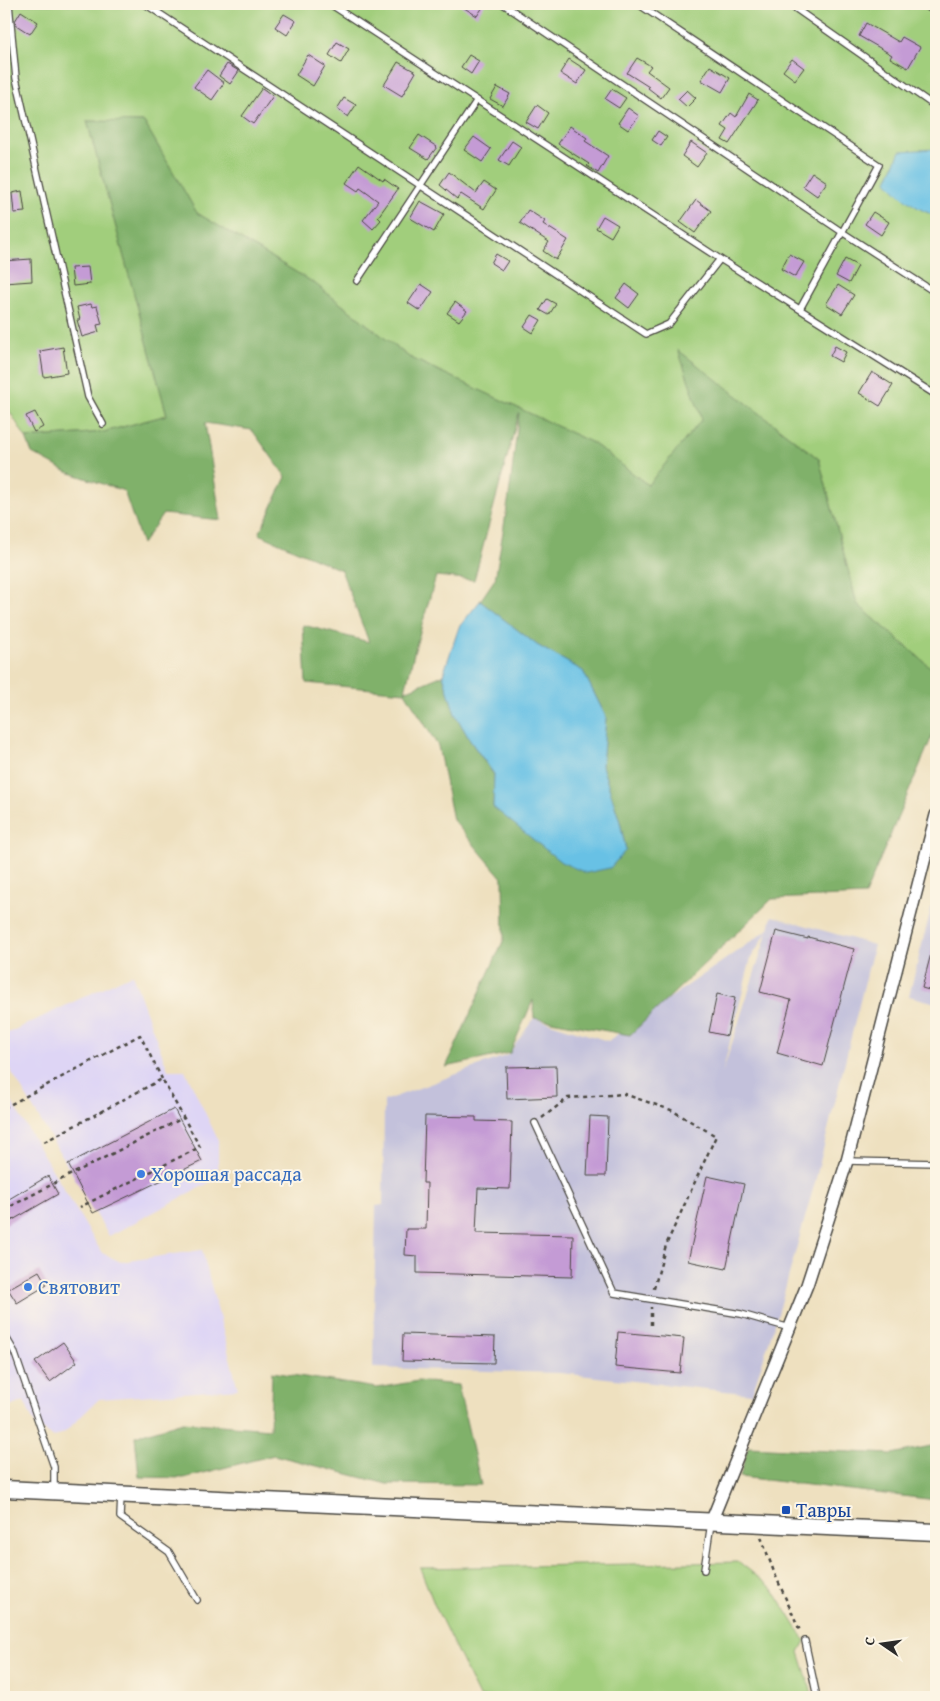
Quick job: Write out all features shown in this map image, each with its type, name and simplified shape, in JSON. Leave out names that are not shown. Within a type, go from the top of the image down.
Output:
[{"type":"main road","points":[[4,1489],[936,1532]]},
{"type":"street","points":[[711,1522],[807,1285],[847,1161],[932,844],[936,815]]},
{"type":"lane","points":[[9,4],[16,78],[20,98],[88,397],[103,424]]},
{"type":"lane","points":[[144,4],[646,334],[669,324],[720,259]]},
{"type":"lane","points":[[330,4],[720,259],[936,395]]},
{"type":"lane","points":[[503,4],[936,293]]},
{"type":"lane","points":[[638,4],[879,165],[800,309]]},
{"type":"lane","points":[[788,4],[936,107]]},
{"type":"lane","points":[[923,4],[936,12]]},
{"type":"lane","points":[[357,281],[477,100]]},
{"type":"lane","points":[[535,1123],[614,1293],[741,1314],[790,1328]]},
{"type":"lane","points":[[847,1161],[936,1163]]},
{"type":"lane","points":[[4,1334],[14,1351],[54,1467],[54,1492]]},
{"type":"lane","points":[[121,1495],[120,1517],[169,1552],[197,1600]]},
{"type":"lane","points":[[704,1570],[711,1522]]},
{"type":"lane","points":[[805,1642],[816,1697]]},
{"type":"path","points":[[4,1108],[140,1035],[200,1147],[80,1207]]},
{"type":"path","points":[[44,1142],[162,1079]]},
{"type":"path","points":[[535,1123],[568,1098],[624,1094],[671,1110],[716,1136],[666,1246],[651,1300],[651,1325]]},
{"type":"path","points":[[4,1210],[183,1118]]},
{"type":"path","points":[[756,1524],[774,1572],[805,1642]]},
{"type":"shaded area","points":[[936,889],[936,1003],[909,996]]},
{"type":"shaded area","points":[[772,916],[874,945],[815,1182],[778,1314],[752,1394],[560,1373],[373,1368],[376,1206],[383,1205],[384,1101],[508,1055],[534,1018],[608,1041],[769,929]],"holes":[[[768,931],[722,1074],[751,958]]]},
{"type":"shaded area","points":[[132,974],[168,1070],[185,1070],[218,1140],[218,1178],[109,1236],[4,1059],[4,1035]]},
{"type":"shaded area","points":[[4,1089],[102,1253],[121,1262],[202,1250],[238,1389],[99,1399],[65,1432],[54,1438],[34,1423],[24,1401],[4,1409]]},
{"type":"green space","points":[[4,4],[936,4],[936,672],[857,604],[819,459],[679,351],[702,419],[648,485],[593,443],[409,357],[314,283],[197,213],[144,122],[87,121],[167,415],[104,432],[26,438],[4,402]]},
{"type":"green space","points":[[87,121],[144,122],[197,213],[314,283],[409,357],[593,443],[648,485],[702,419],[678,350],[819,459],[857,604],[936,672],[936,727],[865,895],[772,899],[630,1035],[534,1018],[533,1000],[510,1053],[446,1067],[504,939],[503,879],[453,820],[438,746],[405,692],[306,683],[303,625],[369,642],[341,570],[259,534],[286,477],[252,430],[205,423],[221,520],[163,514],[142,544],[124,491],[67,472],[32,453],[26,438],[104,432],[167,415]],"holes":[[[519,413],[509,496],[495,579],[480,601],[537,645],[583,671],[606,717],[602,766],[620,822],[626,850],[493,807],[494,775],[471,742],[455,714],[443,675],[405,691],[436,576],[474,580]]]},
{"type":"green space","points":[[272,1372],[377,1388],[418,1381],[458,1385],[481,1485],[387,1484],[274,1455],[184,1478],[139,1477],[135,1436],[183,1422],[270,1429]]},
{"type":"green space","points":[[931,1446],[936,1447],[936,1500],[740,1477],[748,1447],[892,1454]]},
{"type":"green space","points":[[739,1562],[772,1588],[805,1641],[799,1652],[813,1697],[479,1697],[435,1606],[420,1568]]},
{"type":"water","points":[[936,149],[936,215],[909,202],[887,181],[900,151]]},
{"type":"water","points":[[480,601],[537,645],[583,671],[606,717],[602,766],[620,822],[626,850],[610,868],[586,873],[561,862],[493,807],[494,774],[471,742],[455,714],[443,675],[459,627]]},
{"type":"building","points":[[458,4],[485,4],[477,16]]},
{"type":"building","points":[[21,11],[38,22],[30,34],[16,25],[15,21]]},
{"type":"building","points":[[284,14],[296,21],[287,35],[275,27]]},
{"type":"building","points":[[866,23],[899,42],[902,37],[920,47],[908,68],[890,58],[892,55],[859,36]]},
{"type":"building","points":[[337,42],[349,49],[341,63],[329,55]]},
{"type":"building","points":[[308,55],[325,66],[313,86],[296,75]]},
{"type":"building","points":[[469,55],[479,61],[471,74],[461,67]]},
{"type":"building","points":[[637,58],[651,66],[647,71],[669,87],[661,98],[649,87],[627,73]]},
{"type":"building","points":[[569,59],[586,70],[577,84],[560,73]]},
{"type":"building","points":[[792,59],[804,68],[795,80],[783,71]]},
{"type":"building","points":[[398,62],[416,72],[402,96],[384,85]]},
{"type":"building","points":[[227,64],[239,71],[230,84],[219,76]]},
{"type":"building","points":[[710,66],[730,78],[722,92],[701,80]]},
{"type":"building","points":[[207,70],[224,83],[212,100],[194,87]]},
{"type":"building","points":[[497,87],[510,94],[503,106],[490,99]]},
{"type":"building","points":[[262,88],[273,96],[253,124],[242,116]]},
{"type":"building","points":[[612,89],[626,98],[619,108],[605,99]]},
{"type":"building","points":[[687,90],[696,98],[687,107],[678,99]]},
{"type":"building","points":[[749,94],[758,100],[729,144],[722,140],[728,130],[722,126],[731,113],[736,117]]},
{"type":"building","points":[[344,98],[356,105],[348,117],[337,109]]},
{"type":"building","points":[[537,105],[548,113],[538,129],[526,122]]},
{"type":"building","points":[[628,108],[639,116],[628,130],[618,123]]},
{"type":"building","points":[[570,126],[587,138],[585,141],[608,156],[598,173],[587,166],[589,164],[558,144]]},
{"type":"building","points":[[658,131],[667,137],[661,146],[652,140]]},
{"type":"building","points":[[419,135],[437,147],[428,159],[410,148]]},
{"type":"building","points":[[474,137],[491,149],[482,162],[464,150]]},
{"type":"building","points":[[512,141],[521,147],[509,166],[499,160]]},
{"type":"building","points":[[691,142],[707,153],[697,167],[682,156]]},
{"type":"building","points":[[359,164],[398,189],[378,217],[381,220],[373,229],[363,220],[378,201],[360,188],[358,191],[346,183]]},
{"type":"building","points":[[449,172],[476,193],[484,182],[496,190],[484,209],[461,194],[457,199],[440,185]]},
{"type":"building","points":[[812,172],[827,182],[817,196],[803,186]]},
{"type":"building","points":[[22,191],[25,212],[14,213],[12,193]]},
{"type":"building","points":[[696,200],[711,211],[695,233],[680,222]]},
{"type":"building","points":[[420,201],[444,214],[434,232],[410,218]]},
{"type":"building","points":[[528,210],[545,221],[543,224],[568,240],[556,260],[543,251],[549,242],[520,223]]},
{"type":"building","points":[[873,212],[889,222],[881,235],[865,224]]},
{"type":"building","points":[[603,216],[618,225],[611,237],[596,228]]},
{"type":"building","points":[[496,254],[508,261],[502,270],[491,263]]},
{"type":"building","points":[[789,254],[804,262],[795,277],[781,269]]},
{"type":"building","points":[[31,259],[32,281],[4,283],[4,261]]},
{"type":"building","points":[[845,259],[858,266],[849,283],[836,276]]},
{"type":"building","points":[[88,267],[90,284],[73,286],[71,268]]},
{"type":"building","points":[[421,284],[433,292],[420,311],[408,303]]},
{"type":"building","points":[[626,284],[639,294],[629,308],[616,298]]},
{"type":"building","points":[[838,285],[854,295],[842,314],[826,304]]},
{"type":"building","points":[[547,299],[556,304],[549,315],[540,310]]},
{"type":"building","points":[[455,302],[467,311],[459,321],[447,313]]},
{"type":"building","points":[[91,304],[92,307],[97,306],[102,324],[97,325],[99,332],[82,337],[77,320],[80,320],[77,307]]},
{"type":"building","points":[[532,315],[541,320],[533,333],[524,327]]},
{"type":"building","points":[[835,346],[846,352],[841,362],[830,356]]},
{"type":"building","points":[[63,347],[67,373],[44,377],[40,351]]},
{"type":"building","points":[[872,372],[893,385],[880,406],[859,393]]},
{"type":"building","points":[[35,412],[43,427],[34,432],[26,416]]},
{"type":"building","points":[[776,931],[854,949],[823,1066],[777,1053],[791,1000],[760,992]]},
{"type":"building","points":[[933,946],[936,947],[936,992],[922,988]]},
{"type":"building","points":[[717,994],[735,998],[727,1036],[709,1032]]},
{"type":"building","points":[[556,1066],[557,1097],[507,1099],[506,1067]]},
{"type":"building","points":[[174,1109],[202,1161],[93,1213],[68,1164]]},
{"type":"building","points":[[425,1116],[476,1117],[476,1121],[512,1122],[510,1189],[478,1188],[476,1233],[573,1235],[572,1277],[417,1273],[417,1256],[405,1255],[406,1229],[426,1229],[427,1183],[423,1183]]},
{"type":"building","points":[[590,1116],[608,1117],[606,1176],[587,1176]]},
{"type":"building","points":[[48,1176],[58,1194],[4,1225],[4,1202]]},
{"type":"building","points":[[707,1176],[744,1184],[726,1269],[688,1261]]},
{"type":"building","name":"Святовит","points":[[39,1271],[47,1285],[17,1303],[8,1289]]},
{"type":"building","points":[[618,1332],[684,1338],[680,1373],[615,1367]]},
{"type":"building","points":[[403,1334],[495,1337],[494,1363],[402,1361]]},
{"type":"building","points":[[63,1342],[77,1362],[50,1382],[35,1362]]},
{"type":"place","name":"Хорошая рассада","points":[[141,1174]]},
{"type":"place","name":"Святовит","points":[[28,1287]]},
{"type":"place","name":"Тавры","points":[[786,1510]]}]
